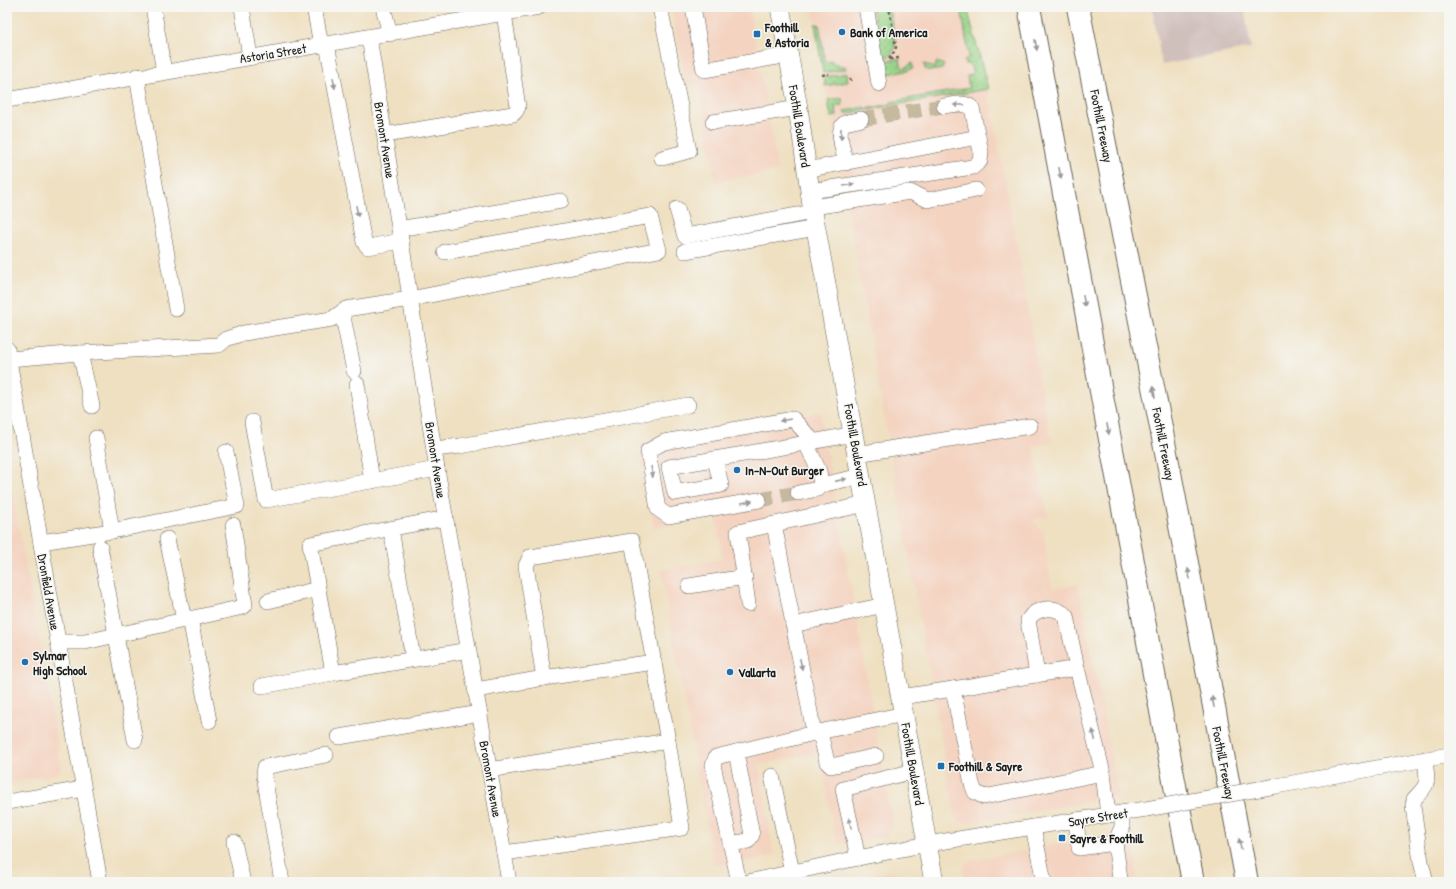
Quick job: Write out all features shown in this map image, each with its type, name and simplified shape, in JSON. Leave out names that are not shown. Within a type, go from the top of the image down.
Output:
[{"type":"highway","points":[[1029,7],[1193,882]]},
{"type":"highway","name":"Foothill Freeway","points":[[1078,7],[1169,470],[1247,882]]},
{"type":"main road","name":"Foothill Boulevard","points":[[780,7],[798,108],[813,210],[934,882]]},
{"type":"street","points":[[153,7],[164,72]]},
{"type":"street","points":[[242,7],[250,57]]},
{"type":"street","points":[[314,7],[324,45],[364,242],[368,247],[400,235],[561,202]]},
{"type":"street","points":[[383,7],[390,34]]},
{"type":"street","name":"Astoria Street","points":[[7,100],[137,76],[390,34],[539,7]]},
{"type":"street","points":[[660,7],[688,151],[662,158]]},
{"type":"street","points":[[693,7],[704,70],[788,55]]},
{"type":"street","points":[[866,7],[879,84]]},
{"type":"street","points":[[385,135],[513,114],[516,111],[518,107],[504,13]]},
{"type":"street","name":"Bromont Avenue","points":[[369,37],[437,469],[509,882]]},
{"type":"street","points":[[137,76],[176,309]]},
{"type":"street","points":[[685,251],[813,210],[973,167],[980,161],[981,152],[972,108],[969,105],[944,106]]},
{"type":"street","points":[[713,122],[798,108]]},
{"type":"street","points":[[846,163],[840,133],[841,128],[846,123],[861,120]]},
{"type":"street","points":[[806,170],[978,137]]},
{"type":"street","points":[[677,209],[684,236],[910,192],[928,200],[976,190]]},
{"type":"street","points":[[8,354],[80,353],[219,345],[226,339],[244,334],[332,319],[346,309],[410,299],[659,250],[650,216],[445,252]]},
{"type":"street","points":[[342,312],[355,377],[372,481]]},
{"type":"street","points":[[80,353],[92,406]]},
{"type":"street","name":"Dronfield Avenue","points":[[8,354],[100,882]]},
{"type":"street","points":[[434,449],[460,446],[688,404]]},
{"type":"street","points":[[759,500],[668,516],[658,509],[648,451],[664,442],[793,419],[810,442],[819,471],[821,485]]},
{"type":"street","points":[[252,422],[266,500],[437,469]]},
{"type":"street","points":[[857,454],[1030,426]]},
{"type":"street","points":[[669,467],[854,434]]},
{"type":"street","points":[[96,438],[112,531]]},
{"type":"street","points":[[664,442],[675,493],[721,485],[715,459]]},
{"type":"street","points":[[41,542],[112,531],[237,506],[226,452]]},
{"type":"street","points":[[798,493],[818,489],[821,485],[861,476]]},
{"type":"street","points":[[748,604],[738,532],[866,504]]},
{"type":"street","points":[[334,673],[310,544],[446,518]]},
{"type":"street","points":[[774,524],[793,625],[817,733],[827,762],[831,766],[876,756]]},
{"type":"street","points":[[58,642],[85,642],[117,636],[242,607],[245,605],[233,525]]},
{"type":"street","points":[[391,529],[413,659]]},
{"type":"street","points":[[167,538],[187,619],[209,721]]},
{"type":"street","points":[[504,853],[682,828],[632,541],[530,557],[526,566],[544,678]]},
{"type":"street","points":[[100,547],[117,636],[134,740]]},
{"type":"street","points":[[689,586],[744,577]]},
{"type":"street","points":[[268,601],[318,590]]},
{"type":"street","points":[[793,625],[884,605]]},
{"type":"street","points":[[1038,675],[1028,620],[1031,615],[1037,611],[1055,608],[1066,616],[1076,668],[1103,773],[1115,814],[1122,827],[1115,843],[1120,879]]},
{"type":"street","points":[[262,686],[469,650]]},
{"type":"street","points":[[476,690],[544,678],[654,662]]},
{"type":"street","points":[[739,882],[713,765],[716,757],[817,733],[953,689],[1076,668]]},
{"type":"street","points":[[953,689],[972,784],[975,792],[984,797],[1103,773]]},
{"type":"street","points":[[339,737],[480,714]]},
{"type":"street","points":[[489,770],[668,741]]},
{"type":"street","points":[[730,844],[748,841],[752,836],[736,752]]},
{"type":"street","points":[[282,882],[264,775],[265,767],[326,755]]},
{"type":"street","name":"Sayre Street","points":[[748,882],[927,844],[1146,809],[1449,755]]},
{"type":"street","points":[[1425,759],[1427,783],[1425,789],[1414,799],[1413,806],[1421,862],[1426,882]]},
{"type":"street","points":[[858,858],[843,789],[914,771]]},
{"type":"street","points":[[772,776],[792,872]]},
{"type":"street","points":[[7,802],[83,789]]},
{"type":"street","points":[[1076,820],[1079,848],[1115,843]]},
{"type":"street","points":[[1033,827],[1044,882]]},
{"type":"street","points":[[234,842],[243,882]]},
{"type":"path","points":[[889,7],[896,47],[890,59]]},
{"type":"path","points":[[886,60],[899,58]]},
{"type":"path","points":[[822,75],[829,74]]},
{"type":"shaded area","points":[[672,7],[749,7],[778,171],[716,182],[699,84],[686,86]]},
{"type":"shaded area","points":[[812,7],[967,7],[988,89],[1021,268],[1044,409],[1052,442],[1033,446],[1048,516],[1033,520],[1034,525],[1038,524],[1039,528],[1043,528],[1052,589],[1078,585],[1119,796],[968,823],[960,821],[955,817]]},
{"type":"shaded area","points":[[1152,7],[1244,7],[1251,48],[1162,65]]},
{"type":"shaded area","points":[[820,412],[893,827],[886,837],[836,844],[820,753],[759,764],[774,856],[714,866],[661,570],[723,559],[716,517],[654,528],[639,444]]},
{"type":"shaded area","name":"Sylmar High School","points":[[7,459],[61,765],[59,771],[54,775],[7,783]]},
{"type":"shaded area","points":[[1133,828],[1137,882],[965,882],[963,869],[970,861],[1105,836],[1114,831]]},
{"type":"shaded area","points":[[893,871],[900,875],[902,882],[831,882]]},
{"type":"green space","points":[[872,7],[888,7],[894,34],[895,48],[890,56],[882,60]]},
{"type":"green space","points":[[961,7],[967,7],[988,89],[845,114],[844,111],[864,107],[864,109],[891,104],[891,102],[969,88],[967,76],[973,74],[970,64],[965,64],[964,60],[969,57]]},
{"type":"green space","points":[[815,24],[819,24],[825,61],[832,61],[833,64],[837,63],[838,67],[845,66],[846,69],[823,73]]},
{"type":"green space","points":[[900,59],[901,65],[904,69],[912,63],[913,68],[907,71],[888,74],[884,71],[882,62]]},
{"type":"green space","points":[[937,62],[944,65],[942,69],[930,71],[925,69],[924,64],[934,68]]},
{"type":"green space","points":[[847,73],[848,82],[825,86],[824,77]]},
{"type":"green space","points":[[842,98],[843,105],[835,106],[837,116],[831,117],[828,100]]},
{"type":"tunnel","points":[[861,119],[944,106]]},
{"type":"tunnel","points":[[759,500],[798,493]]},
{"type":"place","name":"Bank of America","points":[[842,32]]},
{"type":"place","name":"Foothill & Astoria","points":[[757,34]]},
{"type":"place","name":"In-N-Out Burger","points":[[737,470]]},
{"type":"place","name":"Sylmar High School","points":[[25,662]]},
{"type":"place","name":"Vallarta","points":[[730,672]]},
{"type":"place","name":"Foothill & Sayre","points":[[941,766]]},
{"type":"place","name":"Sayre & Foothill","points":[[1062,838]]}]
